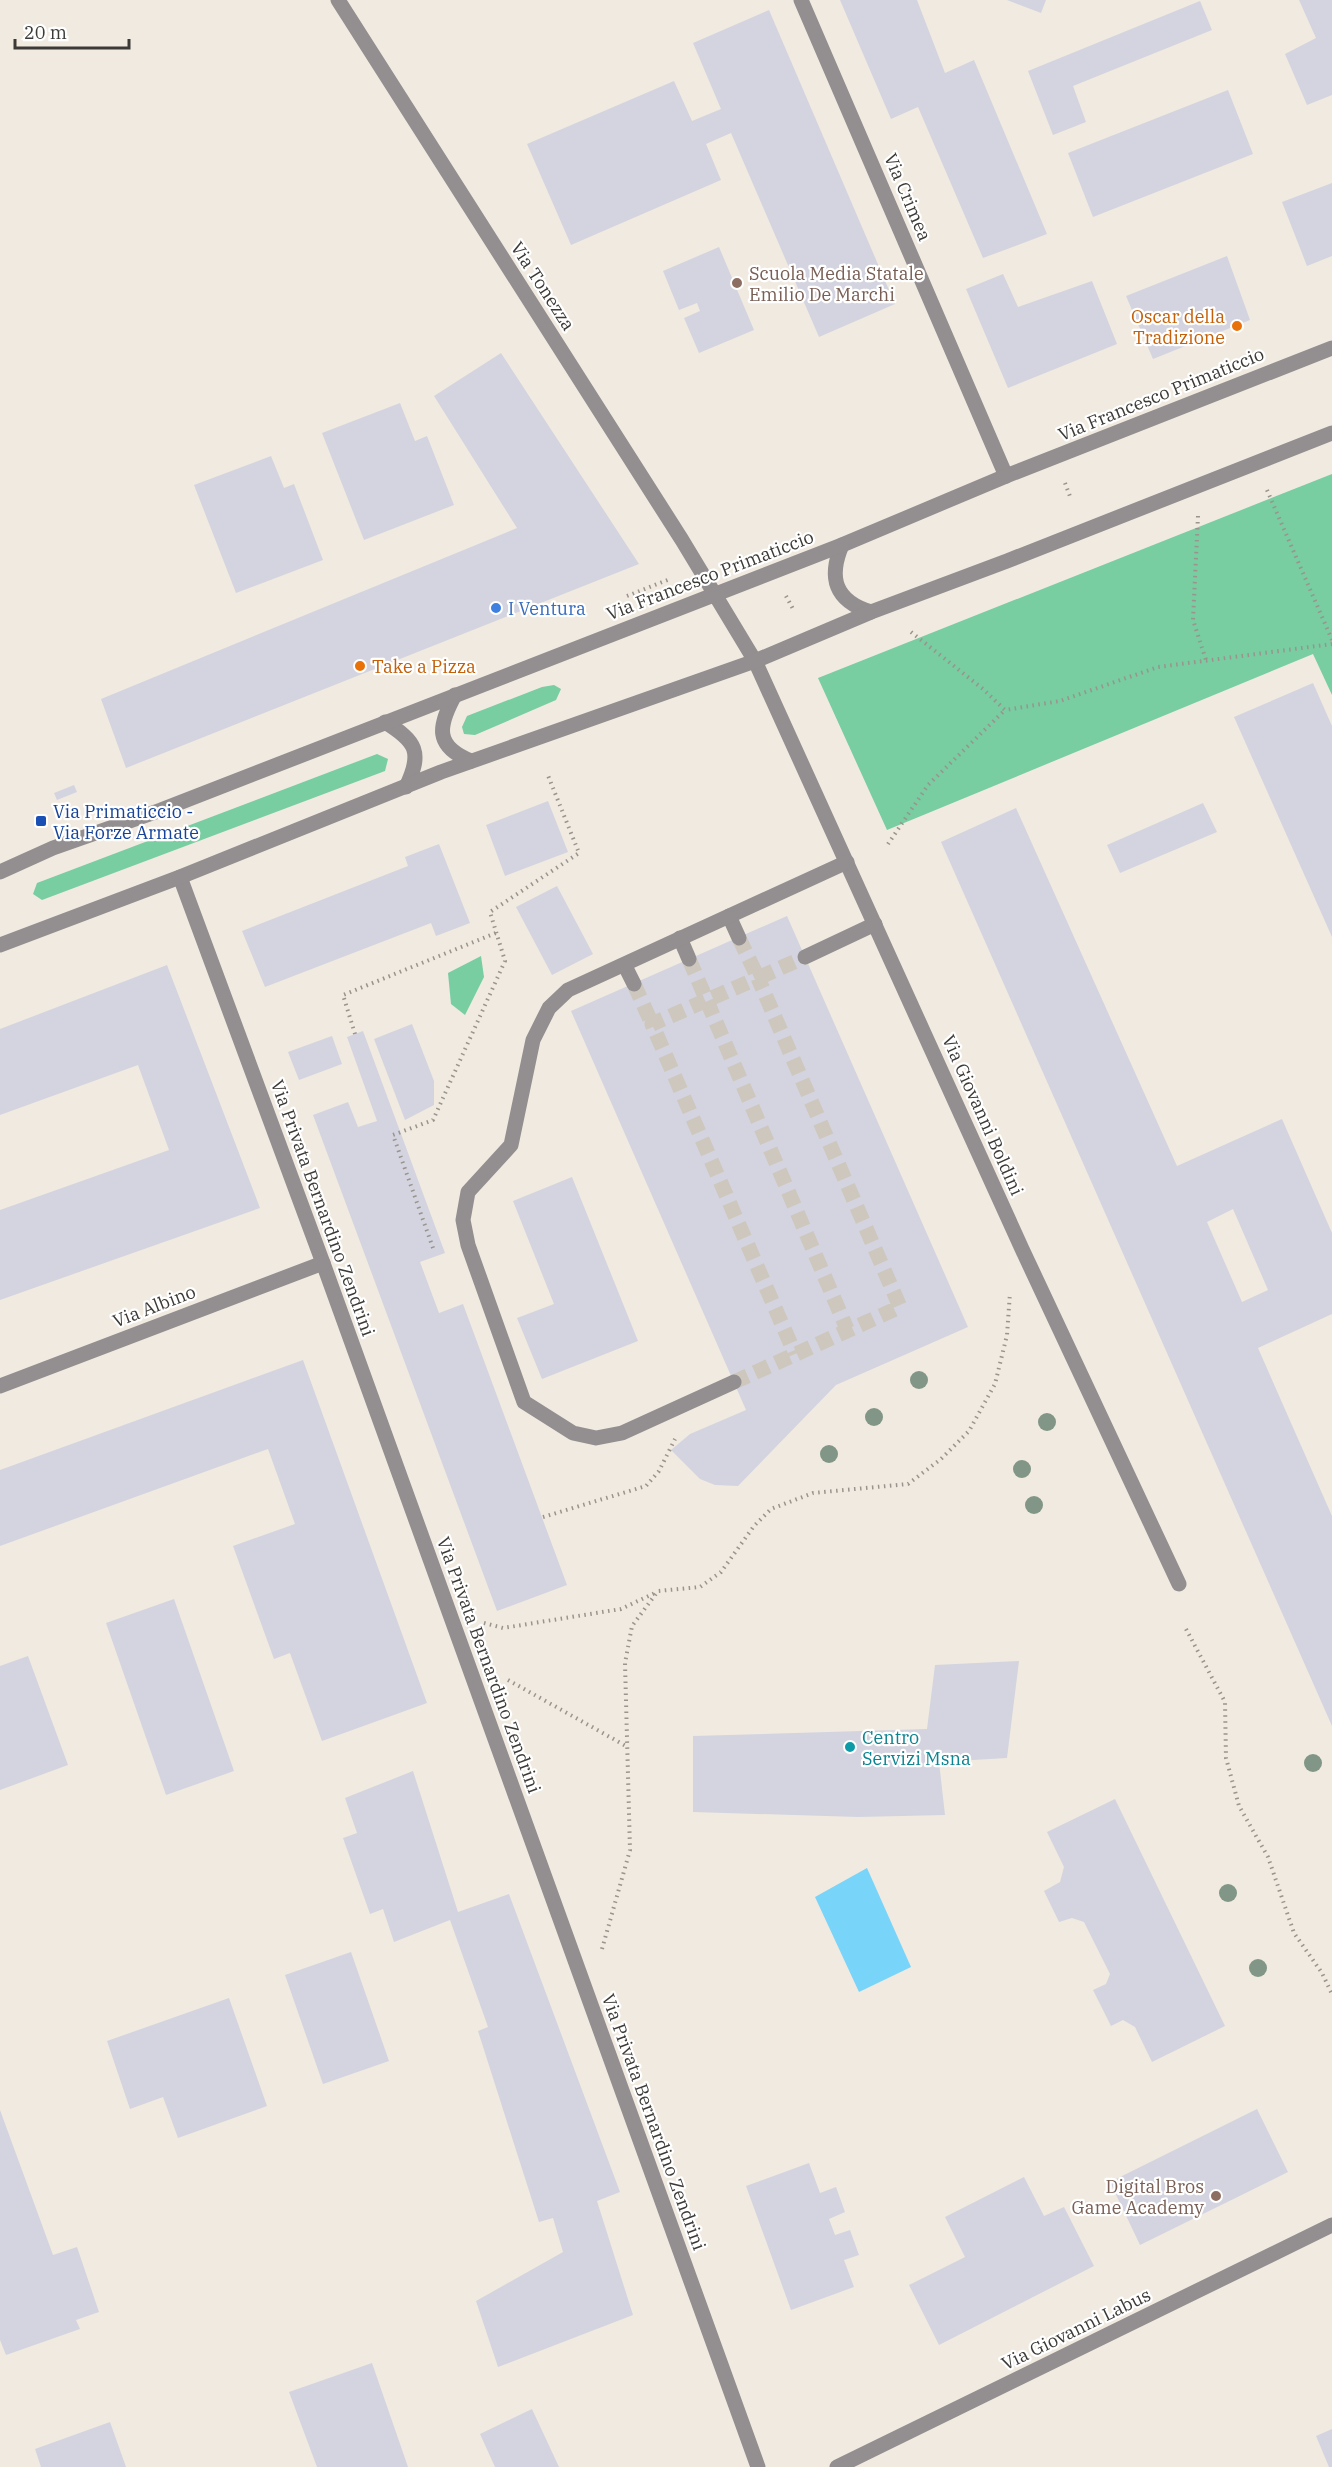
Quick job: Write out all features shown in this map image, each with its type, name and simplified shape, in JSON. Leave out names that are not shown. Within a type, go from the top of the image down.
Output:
[{"type":"street","name":"Via Tonezza","points":[[338,0],[682,540],[755,661]]},
{"type":"street","name":"Via Crimea","points":[[801,0],[1006,476]]},
{"type":"street","name":"Via Francesco Primaticcio","points":[[0,872],[53,848],[161,810],[842,545],[1006,476],[1332,348]]},
{"type":"street","points":[[0,945],[180,877],[471,761],[755,661],[871,612],[1332,433]]},
{"type":"street","points":[[842,545],[834,565],[836,582],[844,598],[855,607],[871,612]]},
{"type":"street","name":"Via Giovanni Boldini","points":[[755,661],[1022,1249],[1179,1584]]},
{"type":"street","points":[[455,695],[442,722],[442,735],[446,746],[459,756],[471,761]]},
{"type":"street","points":[[385,722],[411,740],[415,754],[414,770],[406,787]]},
{"type":"street","points":[[734,1382],[622,1433],[596,1438],[573,1433],[524,1402],[468,1245],[463,1220],[468,1192],[511,1145],[533,1040],[549,1008],[568,990],[625,966],[680,938],[847,862]]},
{"type":"street","name":"Via Privata Bernardino Zendrini","points":[[180,877],[323,1263],[758,2467]]},
{"type":"street","points":[[729,916],[739,938]]},
{"type":"street","points":[[806,957],[875,924]]},
{"type":"street","points":[[680,938],[689,960]]},
{"type":"street","points":[[625,966],[634,984]]},
{"type":"street","name":"Via Albino","points":[[0,1386],[323,1263]]},
{"type":"street","name":"Via Giovanni Labus","points":[[837,2467],[1332,2225]]},
{"type":"path","points":[[1065,483],[1071,499]]},
{"type":"path","points":[[888,844],[928,785],[1005,710],[1060,701],[1158,667],[1332,642],[1267,490]]},
{"type":"path","points":[[1198,516],[1193,620],[1206,660]]},
{"type":"path","points":[[785,594],[793,609]]},
{"type":"path","points":[[911,632],[983,689],[1005,710]]},
{"type":"path","points":[[433,1248],[393,1135],[433,1120],[505,961],[490,912],[579,853],[547,773]]},
{"type":"path","points":[[355,1034],[343,995],[496,933]]},
{"type":"path","points":[[484,1623],[502,1628],[621,1609],[658,1591],[700,1587],[721,1572],[754,1526],[771,1509],[813,1492],[908,1484],[941,1458],[969,1431],[995,1384],[1007,1335],[1011,1289]]},
{"type":"path","points":[[543,1517],[646,1486],[658,1471],[680,1431]]},
{"type":"path","points":[[602,1949],[630,1850],[625,1663],[632,1626],[658,1591]]},
{"type":"path","points":[[1186,1629],[1225,1702],[1226,1758],[1239,1806],[1268,1857],[1294,1933],[1322,1973],[1332,1994]]},
{"type":"path","points":[[508,1680],[627,1746]]},
{"type":"green space","points":[[1332,474],[1332,695],[1313,654],[887,830],[818,678]]},
{"type":"green space","points":[[554,685],[561,689],[556,700],[475,735],[464,734],[462,727],[467,716],[542,687]]},
{"type":"green space","points":[[377,754],[388,759],[385,771],[42,900],[33,894],[37,883]]},
{"type":"green space","points":[[481,956],[484,977],[465,1015],[451,1004],[448,973]]},
{"type":"water","points":[[867,1868],[911,1967],[859,1992],[815,1897]]},
{"type":"building","points":[[840,0],[917,0],[945,73],[974,60],[1047,234],[983,258],[918,107],[891,119]]},
{"type":"building","points":[[1007,0],[1046,0],[1041,13]]},
{"type":"building","points":[[1299,0],[1332,0],[1332,95],[1307,105],[1285,54],[1316,38]]},
{"type":"building","points":[[1200,1],[1212,30],[1073,86],[1086,122],[1053,135],[1028,71]]},
{"type":"building","points":[[769,10],[895,304],[819,337],[731,133],[706,144],[721,180],[571,245],[527,144],[674,81],[692,121],[721,109],[693,43]]},
{"type":"building","points":[[1228,90],[1253,154],[1093,217],[1068,153]]},
{"type":"building","points":[[1332,183],[1332,256],[1307,266],[1282,202]]},
{"type":"building","points":[[719,247],[754,330],[699,353],[684,318],[700,311],[697,303],[679,310],[663,271]]},
{"type":"building","points":[[1227,256],[1250,320],[1153,359],[1126,296]]},
{"type":"building","points":[[1003,274],[1018,307],[1092,281],[1117,344],[1008,388],[966,289]]},
{"type":"building","points":[[501,353],[639,564],[126,768],[101,699],[517,528],[434,396]]},
{"type":"building","points":[[400,403],[415,441],[427,436],[454,505],[364,540],[322,433]]},
{"type":"building","points":[[271,456],[284,488],[294,484],[323,560],[236,593],[194,485]]},
{"type":"building","points":[[1313,683],[1332,726],[1332,937],[1234,717]]},
{"type":"building","points":[[74,785],[77,792],[57,800],[54,793]]},
{"type":"building","points":[[548,801],[568,852],[505,876],[486,825]]},
{"type":"building","points":[[1203,803],[1217,832],[1120,873],[1107,845]]},
{"type":"building","points":[[1016,808],[1177,1166],[1282,1119],[1332,1233],[1332,1314],[1258,1348],[1332,1516],[1332,1726],[941,842]],"holes":[[[1233,1209],[1268,1290],[1242,1302],[1207,1222]]]},
{"type":"building","points":[[439,844],[470,923],[436,936],[431,923],[265,987],[242,931],[408,866],[405,857]]},
{"type":"building","points":[[557,886],[593,954],[552,975],[516,907]]},
{"type":"building","points":[[787,916],[968,1327],[836,1385],[738,1486],[715,1485],[700,1479],[671,1450],[690,1434],[746,1410],[571,1011]]},
{"type":"building","points":[[167,965],[260,1208],[0,1300],[0,1210],[169,1150],[138,1065],[0,1115],[0,1029]]},
{"type":"building","points":[[412,1024],[434,1081],[434,1105],[405,1120],[374,1039]]},
{"type":"building","points":[[363,1031],[445,1253],[420,1262],[439,1313],[463,1304],[567,1585],[497,1611],[313,1115],[348,1102],[358,1127],[377,1121],[347,1037]]},
{"type":"building","points":[[332,1036],[342,1064],[299,1080],[288,1052]]},
{"type":"building","points":[[572,1177],[638,1341],[542,1379],[517,1318],[554,1304],[513,1201]]},
{"type":"building","points":[[303,1360],[427,1703],[322,1741],[290,1653],[274,1659],[233,1546],[295,1524],[268,1449],[0,1546],[0,1470]]},
{"type":"building","points":[[174,1599],[234,1771],[166,1795],[106,1623]]},
{"type":"building","points":[[28,1656],[68,1765],[0,1790],[0,1666]]},
{"type":"building","name":"Centro Servizi Msna","points":[[1019,1661],[1007,1758],[939,1762],[945,1815],[858,1817],[693,1812],[693,1736],[927,1729],[935,1665]]},
{"type":"building","points":[[413,1771],[458,1912],[509,1894],[620,2192],[597,2201],[633,2315],[498,2367],[476,2301],[563,2252],[553,2218],[539,2222],[478,2031],[488,2027],[450,1920],[394,1942],[383,1909],[370,1914],[343,1838],[357,1833],[345,1798]]},
{"type":"building","points":[[1115,1799],[1225,2026],[1152,2062],[1135,2027],[1123,2020],[1111,2026],[1093,1990],[1106,1984],[1110,1974],[1084,1922],[1072,1918],[1059,1922],[1044,1891],[1060,1882],[1064,1867],[1047,1832]]},
{"type":"building","points":[[351,1952],[389,2061],[323,2084],[285,1975]]},
{"type":"building","points":[[229,1998],[267,2106],[178,2138],[163,2097],[130,2109],[107,2041]]},
{"type":"building","points":[[1257,2109],[1288,2172],[1140,2245],[1110,2182]]},
{"type":"building","points":[[0,2110],[53,2255],[77,2247],[99,2312],[76,2320],[80,2329],[6,2355],[0,2340]]},
{"type":"building","points":[[809,2163],[820,2193],[836,2187],[845,2212],[829,2219],[835,2235],[850,2230],[859,2255],[844,2260],[854,2287],[791,2310],[746,2186]]},
{"type":"building","points":[[1024,2177],[1044,2216],[1064,2207],[1094,2266],[939,2345],[909,2285],[965,2257],[945,2217]]},
{"type":"building","points":[[372,2363],[408,2467],[317,2467],[289,2392]]},
{"type":"building","points":[[532,2409],[559,2467],[495,2467],[480,2434]]},
{"type":"building","points":[[110,2422],[126,2467],[41,2467],[35,2449]]},
{"type":"building","points":[[1332,2429],[1332,2467],[1329,2467],[1316,2436]]},
{"type":"tunnel","points":[[739,938],[758,978],[805,957]]},
{"type":"tunnel","points":[[689,959],[847,1329]]},
{"type":"tunnel","points":[[734,1382],[900,1307],[758,978],[652,1024],[795,1354]]},
{"type":"tunnel","points":[[634,984],[652,1024]]},
{"type":"place","name":"Scuola Media Statale Emilio De Marchi","points":[[737,283]]},
{"type":"place","name":"Oscar della Tradizione","points":[[1237,326]]},
{"type":"place","name":"I Ventura","points":[[496,608]]},
{"type":"place","name":"Take a Pizza","points":[[360,666]]},
{"type":"place","name":"Via Primaticcio - Via Forze Armate","points":[[41,821]]},
{"type":"place","name":"Centro Servizi Msna","points":[[850,1747]]},
{"type":"place","name":"Digital Bros Game Academy","points":[[1216,2196]]}]
